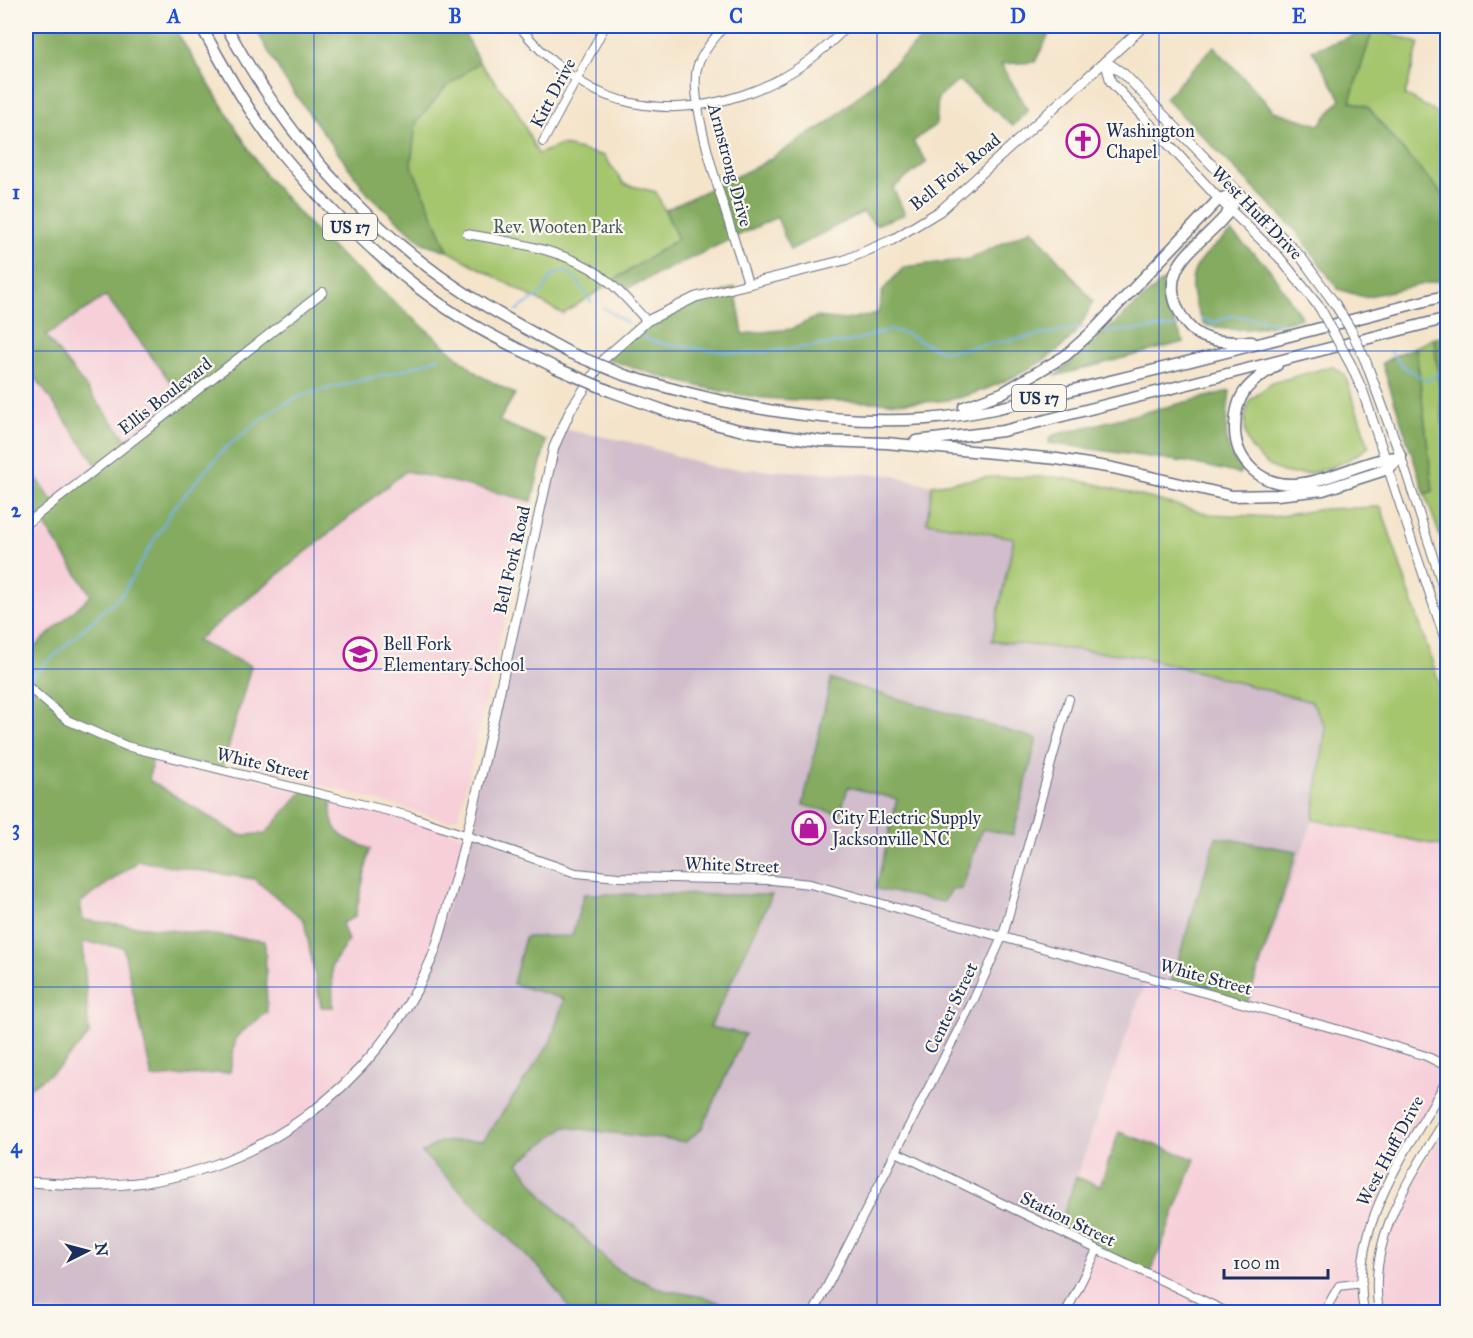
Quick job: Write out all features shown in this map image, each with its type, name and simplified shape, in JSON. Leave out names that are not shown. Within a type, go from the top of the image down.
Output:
[{"type":"highway","name":"US 17","points":[[201,26],[228,75],[280,152],[347,224],[389,264],[437,302],[490,335],[556,368],[610,391],[674,414],[739,430],[820,441],[886,443],[1003,431],[1448,318]]},
{"type":"highway","name":"US 17","points":[[226,26],[285,121],[324,169],[369,216],[421,260],[470,296],[570,353],[624,375],[716,400],[812,417],[929,418],[1010,405],[1271,342],[1448,295]]},
{"type":"highway","points":[[929,418],[1002,393],[1065,356],[1093,332],[1219,199],[1238,193]]},
{"type":"highway","points":[[1238,193],[1230,210],[1186,253],[1176,269],[1174,287],[1178,310],[1192,330],[1218,342],[1271,342]]},
{"type":"highway","points":[[1286,359],[1242,391],[1235,420],[1235,436],[1243,461],[1259,476],[1278,483],[1299,483],[1330,477],[1384,457],[1401,457]]},
{"type":"highway","points":[[886,443],[1057,459],[1113,468],[1232,495],[1276,495],[1323,490],[1388,469],[1401,457]]},
{"type":"main road","name":"Bell Fork Road","points":[[26,1182],[108,1185],[166,1178],[212,1165],[253,1148],[306,1117],[345,1086],[377,1051],[406,1009],[432,957],[468,837],[554,447],[571,409],[605,358],[647,321],[696,297],[845,260],[892,240],[940,211],[1144,26]]},
{"type":"main road","name":"West Huff Drive","points":[[1105,61],[1124,74],[1301,257],[1351,330],[1366,362],[1401,457]]},
{"type":"main road","name":"West Huff Drive","points":[[1105,61],[1111,82],[1219,199],[1279,257],[1320,308],[1351,365],[1388,469]]},
{"type":"street","points":[[519,26],[533,43],[577,80],[620,100],[658,106],[696,106],[761,89],[834,40],[847,26]]},
{"type":"street","name":"Kitt Drive","points":[[543,142],[605,26]]},
{"type":"street","name":"Armstrong Drive","points":[[725,26],[712,40],[697,68],[696,106],[748,283]]},
{"type":"street","points":[[466,234],[525,244],[585,266],[615,287],[647,321]]},
{"type":"street","name":"Ellis Boulevard","points":[[26,524],[323,292]]},
{"type":"street","name":"West Huff Drive","points":[[1401,457],[1448,603]]},
{"type":"street","name":"West Huff Drive","points":[[1388,469],[1448,649]]},
{"type":"street","name":"White Street","points":[[26,685],[67,720],[126,746],[409,816],[576,873],[618,878],[772,880],[810,884],[1003,935],[1347,1032],[1426,1056],[1448,1067]]},
{"type":"street","name":"Center Street","points":[[814,1312],[974,999],[1003,935],[1069,699]]},
{"type":"street","name":"West Huff Drive","points":[[1364,1312],[1362,1283],[1366,1241],[1377,1204],[1448,1078]]},
{"type":"street","name":"West Huff Drive","points":[[1379,1312],[1376,1264],[1385,1229],[1399,1197],[1448,1115]]},
{"type":"street","name":"Station Street","points":[[896,1152],[1227,1312]]},
{"type":"street","points":[[1066,1312],[1097,1250]]},
{"type":"street","points":[[1324,1312],[1339,1286],[1362,1283]]},
{"type":"shaded area","points":[[106,296],[184,400],[129,443],[46,336]]},
{"type":"shaded area","points":[[26,364],[98,467],[53,502],[26,462]]},
{"type":"shaded area","points":[[562,429],[631,442],[717,468],[890,475],[932,485],[927,522],[1014,538],[992,641],[1139,656],[1312,702],[1326,728],[1313,820],[1247,1004],[1147,977],[1058,1230],[1097,1250],[1066,1312],[26,1312],[26,1182],[108,1185],[212,1165],[306,1117],[377,1051],[432,957],[448,905]]},
{"type":"shaded area","name":"Bell Fork Elementary School","points":[[406,471],[532,501],[459,816],[449,821],[223,757],[251,666],[196,641]]},
{"type":"shaded area","points":[[37,514],[92,595],[26,655],[26,524]]},
{"type":"shaded area","points":[[153,754],[304,790],[264,834],[239,835],[149,780]]},
{"type":"shaded area","points":[[332,796],[468,837],[432,957],[377,1051],[306,1117],[212,1165],[132,1182],[26,1181],[26,1090],[57,1069],[89,1035],[83,942],[123,947],[152,1078],[236,1037],[267,1011],[265,941],[83,920],[80,903],[139,860],[254,879],[304,920],[321,1007],[333,1006],[332,965],[348,941],[342,923],[340,837],[333,826],[330,815]]},
{"type":"shaded area","points":[[1313,820],[1447,847],[1447,1078],[1396,1168],[1366,1241],[1364,1312],[1066,1312],[1058,1231],[1147,976],[1247,1004]]},
{"type":"shaded area","points":[[1447,1126],[1447,1312],[1381,1312],[1381,1283],[1388,1233],[1408,1192]]},
{"type":"green space","points":[[26,26],[173,26],[265,175],[323,240],[479,375],[515,394],[499,421],[546,441],[532,501],[406,471],[196,641],[251,666],[222,770],[153,754],[149,780],[239,835],[265,834],[304,790],[332,796],[331,818],[334,826],[343,836],[370,849],[355,917],[342,923],[348,941],[332,965],[333,1007],[321,1007],[304,920],[254,879],[139,861],[80,903],[83,920],[265,941],[267,1012],[236,1037],[230,1072],[152,1078],[123,947],[83,942],[89,1035],[57,1069],[26,1090],[26,655],[91,595],[38,515],[26,524],[26,462],[53,502],[98,467],[26,364]],"holes":[[[106,296],[184,400],[129,443],[46,336]]]},
{"type":"green space","points":[[254,26],[461,26],[479,62],[444,89],[416,123],[411,164],[448,251],[423,243],[368,194],[285,80]]},
{"type":"green space","points":[[932,26],[1053,26],[1035,62],[1001,64],[1028,110],[1013,126],[959,81],[938,97],[936,124],[913,142],[927,162],[893,188],[905,214],[875,225],[863,212],[790,250],[777,217],[620,292],[611,282],[678,239],[665,210],[760,165],[828,123],[920,40]]},
{"type":"green space","points":[[1373,29],[1419,43],[1405,95],[1447,118],[1447,199],[1394,140],[1369,108],[1350,101]]},
{"type":"green space","points":[[1373,29],[1350,101],[1369,108],[1394,140],[1447,199],[1448,279],[1364,297],[1338,289],[1297,232],[1165,98],[1214,46],[1274,111],[1319,125],[1341,99],[1312,50]]},
{"type":"green space","name":"Rev. Wooten Park","points":[[479,62],[515,107],[538,154],[561,145],[604,156],[624,184],[656,192],[678,239],[563,314],[448,251],[411,164],[416,123],[444,89]]},
{"type":"green space","points":[[1032,229],[1093,301],[1077,331],[1057,350],[1026,370],[990,388],[971,394],[954,399],[915,402],[767,398],[698,386],[605,358],[647,321],[735,287],[743,334],[792,329],[816,317],[845,320],[878,313],[883,290],[904,267],[970,259]]},
{"type":"green space","points":[[1231,232],[1269,268],[1302,318],[1265,327],[1241,329],[1216,328],[1204,324],[1192,294],[1194,272],[1208,253]]},
{"type":"green space","points":[[1163,281],[1166,308],[1184,342],[1055,376]]},
{"type":"green space","points":[[1448,335],[1447,463],[1434,338]]},
{"type":"green space","points":[[1434,338],[1448,463],[1447,532],[1440,536],[1425,494],[1433,491],[1416,347]]},
{"type":"green space","points":[[1416,347],[1433,491],[1425,494],[1382,363]]},
{"type":"green space","points":[[1332,366],[1345,375],[1369,447],[1343,462],[1314,472],[1299,474],[1271,467],[1256,454],[1247,441],[1245,422],[1249,401],[1272,383]]},
{"type":"green space","points":[[1230,391],[1226,422],[1227,443],[1235,461],[1242,469],[1239,474],[1192,463],[1049,443],[1050,438],[1054,435]]},
{"type":"green space","points":[[990,477],[1056,477],[1096,484],[1209,514],[1273,517],[1323,509],[1381,507],[1447,706],[1447,847],[1313,820],[1326,728],[1312,702],[1139,656],[992,641],[1014,538],[927,522],[932,485]]},
{"type":"green space","points":[[831,679],[1037,739],[1013,835],[982,829],[962,889],[952,890],[943,902],[876,889],[897,799],[848,787],[840,814],[803,805]]},
{"type":"green space","points":[[1216,837],[1297,851],[1247,1004],[1171,983]]},
{"type":"green space","points":[[584,894],[772,895],[710,1027],[745,1034],[702,1128],[686,1142],[565,1127],[518,1163],[544,1198],[617,1270],[663,1290],[705,1297],[723,1304],[719,1312],[572,1312],[543,1272],[422,1153],[440,1142],[484,1140],[550,1043],[564,999],[513,984],[525,937],[572,936]]},
{"type":"green space","points":[[1119,1132],[1195,1159],[1150,1275],[1058,1231],[1076,1177],[1100,1186]]},
{"type":"waterway","points":[[517,310],[541,294],[552,276],[564,270],[577,280],[591,302]]},
{"type":"waterway","points":[[604,308],[627,323]]},
{"type":"waterway","points":[[1202,319],[1213,323],[1232,315],[1280,323]]},
{"type":"waterway","points":[[643,338],[667,345],[746,354],[849,342],[889,330],[904,333],[941,351],[951,351],[1084,327]]},
{"type":"waterway","points":[[1106,332],[1175,327]]},
{"type":"waterway","points":[[1391,352],[1401,365],[1427,381],[1448,366]]},
{"type":"waterway","points":[[30,678],[123,593],[172,510],[224,449],[276,408],[306,394],[403,370],[439,358]]},
{"type":"place","name":"Washington Chapel","points":[[1083,141]]},
{"type":"place","name":"Bell Fork Elementary School","points":[[360,654]]},
{"type":"place","name":"City Electric Supply Jacksonville NC","points":[[809,828]]}]
